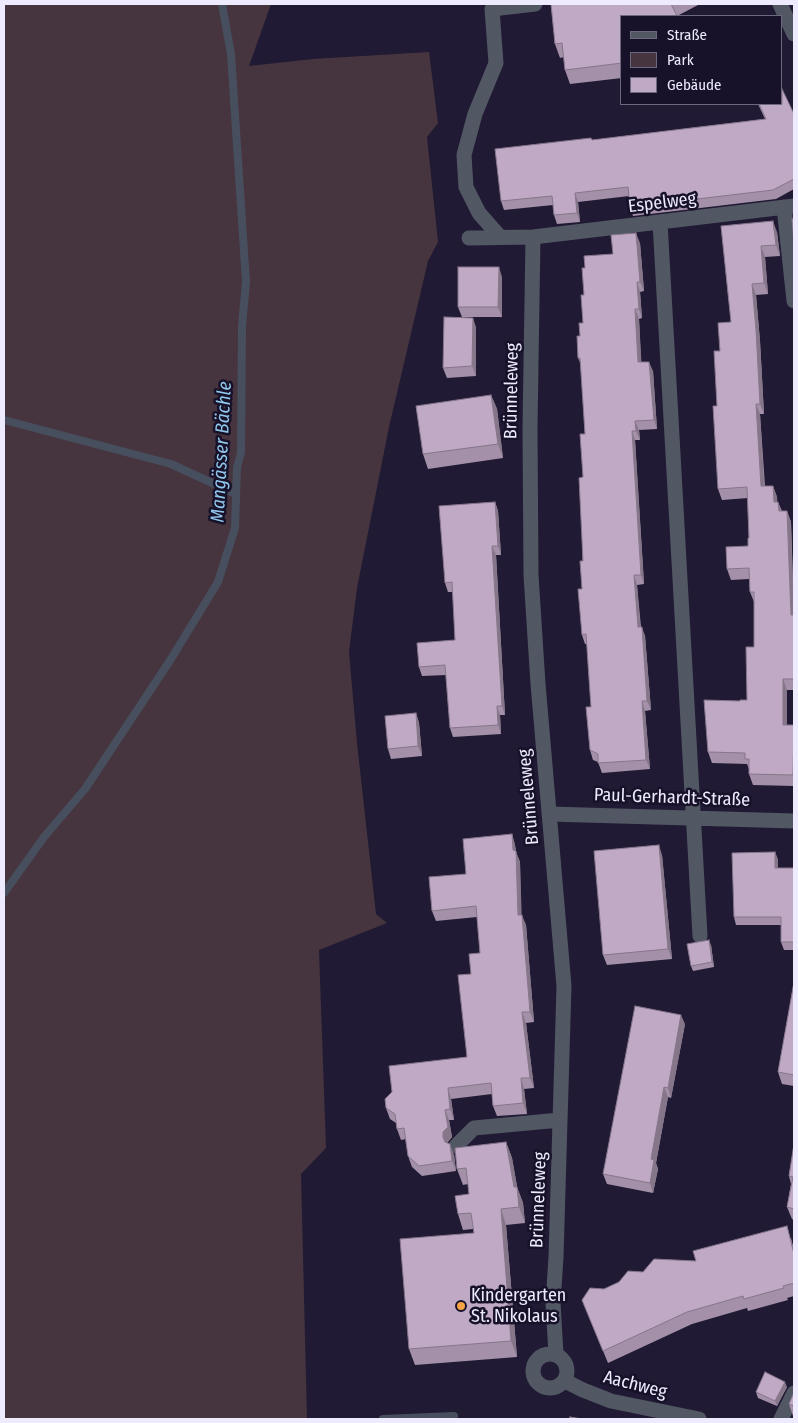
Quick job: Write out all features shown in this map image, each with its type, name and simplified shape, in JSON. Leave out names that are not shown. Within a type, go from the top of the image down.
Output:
[{"type":"street","points":[[500,237],[479,214],[466,187],[464,156],[475,114],[496,63],[492,9],[535,4]]},
{"type":"street","points":[[780,4],[794,34]]},
{"type":"street","points":[[789,206],[794,301]]},
{"type":"street","name":"Espelweg","points":[[469,238],[533,237],[789,206]]},
{"type":"street","points":[[660,222],[695,818],[700,936]]},
{"type":"street","name":"Brünneleweg","points":[[533,237],[530,428],[531,576],[564,986],[553,1304],[556,1354]]},
{"type":"street","name":"Paul-Gerhardt-Straße","points":[[549,814],[794,821]]},
{"type":"street","points":[[456,1146],[474,1128],[560,1120]]},
{"type":"street","points":[[545,1354],[556,1354],[565,1361],[568,1371],[565,1381],[555,1388],[543,1388],[534,1380],[532,1370],[536,1361],[545,1354]]},
{"type":"street","name":"Aachweg","points":[[565,1381],[611,1401],[699,1419]]},
{"type":"street","points":[[781,1419],[794,1393]]},
{"type":"green space","points":[[4,4],[271,4],[249,66],[313,59],[429,52],[438,123],[427,137],[438,242],[428,261],[389,427],[357,588],[349,652],[376,914],[387,923],[319,950],[326,1148],[301,1174],[307,1419],[4,1419]]},
{"type":"building","points":[[551,4],[671,4],[676,15],[620,15],[620,63],[565,70],[562,43],[555,44]]},
{"type":"building","points":[[783,91],[794,114],[794,179],[773,190],[630,207],[628,187],[575,193],[577,213],[554,215],[552,196],[501,201],[495,149],[591,138],[592,140],[766,119],[759,105],[783,105]]},
{"type":"building","points":[[792,219],[794,219],[794,242]]},
{"type":"building","points":[[773,221],[776,245],[761,246],[764,283],[752,284],[760,404],[756,404],[761,486],[773,486],[774,502],[778,502],[779,511],[787,511],[791,615],[794,615],[794,679],[783,679],[783,725],[794,725],[793,775],[749,774],[749,759],[745,759],[745,753],[708,752],[704,700],[747,700],[746,647],[754,647],[754,592],[750,592],[749,568],[727,569],[726,547],[748,546],[747,487],[718,489],[713,406],[717,406],[714,351],[720,351],[718,323],[731,322],[721,226]]},
{"type":"building","points":[[636,233],[640,282],[637,282],[639,309],[635,309],[638,362],[649,362],[654,420],[635,421],[636,431],[632,431],[641,575],[634,575],[638,627],[642,627],[647,701],[642,701],[646,760],[598,763],[598,754],[590,750],[586,707],[591,707],[586,634],[582,635],[578,589],[582,589],[580,561],[583,561],[579,478],[583,477],[580,434],[585,434],[577,336],[580,336],[579,323],[583,323],[581,295],[584,295],[582,268],[585,268],[584,256],[613,254],[611,235]]},
{"type":"building","points":[[458,267],[499,267],[498,307],[458,307]]},
{"type":"building","points":[[444,317],[473,318],[472,366],[443,368]]},
{"type":"building","points":[[491,395],[498,444],[423,454],[416,406]]},
{"type":"building","points":[[495,502],[498,546],[492,546],[502,706],[497,706],[498,725],[450,728],[445,665],[419,667],[417,643],[455,640],[452,582],[445,583],[439,506]]},
{"type":"building","points":[[416,713],[418,746],[388,749],[385,716]]},
{"type":"building","points":[[512,834],[513,850],[516,851],[518,915],[522,915],[530,1012],[522,1012],[530,1078],[521,1078],[523,1103],[493,1106],[491,1083],[448,1088],[450,1109],[445,1110],[448,1127],[443,1132],[443,1137],[445,1142],[450,1144],[452,1161],[419,1166],[408,1156],[404,1128],[397,1129],[395,1114],[386,1108],[385,1099],[392,1092],[389,1066],[467,1057],[458,975],[471,974],[469,954],[480,953],[476,906],[432,911],[429,877],[466,874],[463,839]]},
{"type":"building","points":[[659,845],[668,949],[603,955],[594,851]]},
{"type":"building","points":[[775,852],[775,868],[794,868],[794,942],[781,942],[781,917],[734,917],[732,853]]},
{"type":"building","points":[[709,940],[712,962],[691,966],[687,944]]},
{"type":"building","points":[[794,982],[794,1075],[778,1072]]},
{"type":"building","points":[[635,1006],[681,1015],[668,1088],[664,1087],[651,1159],[654,1160],[650,1183],[603,1174]]},
{"type":"building","points":[[506,1142],[514,1187],[517,1187],[519,1207],[501,1209],[511,1341],[409,1349],[400,1239],[474,1233],[471,1213],[458,1214],[455,1196],[469,1194],[466,1168],[457,1169],[455,1148]]},
{"type":"building","points":[[794,1144],[794,1209],[787,1207],[793,1177],[789,1176]]},
{"type":"building","points":[[787,1226],[794,1254],[794,1283],[783,1286],[784,1288],[744,1299],[743,1296],[687,1312],[603,1351],[582,1300],[590,1288],[604,1289],[619,1282],[628,1271],[643,1272],[654,1259],[696,1261],[693,1251]]},
{"type":"building","points":[[765,1372],[785,1382],[775,1401],[756,1392]]},
{"type":"building","points":[[794,1392],[794,1406],[789,1404]]},
{"type":"waterway","name":"Mangässer Bächle","points":[[4,893],[44,837],[85,789],[171,659],[218,582],[235,528],[237,467],[241,453],[242,326],[246,282],[231,54],[222,4]]},
{"type":"waterway","points":[[4,420],[171,464],[236,494]]},
{"type":"waterway","points":[[383,1419],[454,1416],[453,1419]]},
{"type":"place","name":"Kindergarten St. Nikolaus","points":[[461,1306]]}]
